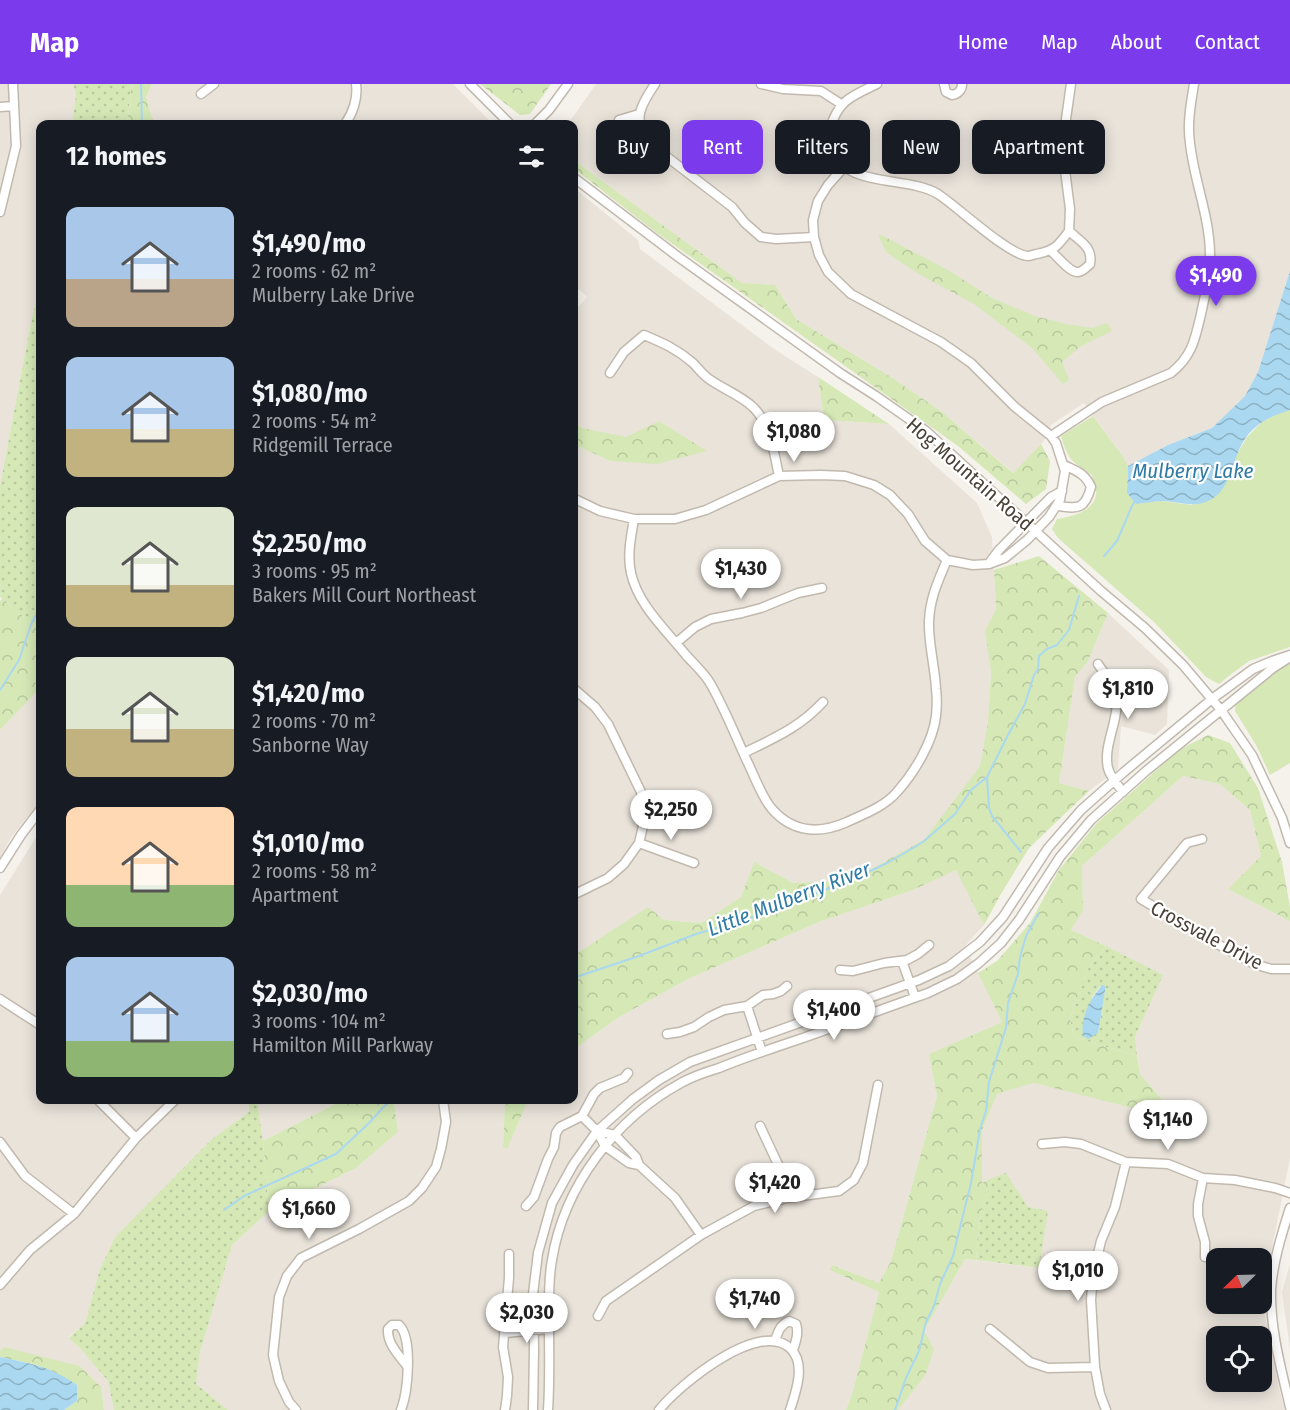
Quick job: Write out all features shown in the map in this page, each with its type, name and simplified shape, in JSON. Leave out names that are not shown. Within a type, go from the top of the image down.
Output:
[{"type":"street","points":[[0,212],[16,146],[13,84]]},
{"type":"street","points":[[201,94],[214,84]]},
{"type":"street","points":[[347,120],[355,103],[356,84]]},
{"type":"street","points":[[470,84],[506,120]]},
{"type":"street","points":[[539,120],[568,84]]},
{"type":"street","points":[[640,120],[643,100],[655,84]]},
{"type":"street","points":[[761,84],[783,89],[820,91],[841,105]]},
{"type":"street","points":[[833,120],[841,105],[877,84]]},
{"type":"street","points":[[944,84],[946,92],[952,95],[959,93],[962,84]]},
{"type":"street","points":[[856,174],[912,184],[937,194],[1011,250],[1027,256],[1051,251],[1069,231],[1070,209],[1065,170],[1066,119],[1071,84]]},
{"type":"street","points":[[1051,436],[1102,402],[1171,373],[1180,366],[1192,349],[1206,288],[1210,255],[1208,231],[1190,142],[1189,123],[1194,84]]},
{"type":"street","points":[[0,107],[14,106]]},
{"type":"street","points":[[619,120],[639,114]]},
{"type":"street","points":[[670,160],[732,207],[761,237],[776,239],[814,237]]},
{"type":"street","points":[[578,500],[600,510],[634,519],[675,519],[706,510],[779,476],[845,476],[873,485],[890,495],[908,513],[924,541],[947,560],[973,565],[989,564],[1005,558],[1036,531],[1058,506],[1065,471],[1056,443],[1051,436],[1015,407],[971,363],[941,342],[851,294],[828,272],[819,255],[814,237],[813,220],[818,201],[838,174]]},
{"type":"street","name":"Hog Mountain Road","points":[[578,181],[677,256],[840,373],[926,431],[1101,591],[1145,628],[1183,665],[1212,699],[1252,755],[1282,818],[1290,843]]},
{"type":"street","points":[[1051,251],[1071,271],[1084,270],[1090,264],[1092,256],[1089,249],[1069,231]]},
{"type":"street","points":[[610,373],[624,352],[644,335],[672,346],[708,379],[754,408],[771,440],[779,476]]},
{"type":"street","points":[[1058,506],[1080,507],[1086,501],[1091,487],[1088,478],[1064,465]]},
{"type":"street","points":[[989,564],[999,550],[1051,496],[1062,491]]},
{"type":"street","points":[[634,519],[629,548],[630,572],[636,589],[647,608],[708,680],[772,809],[787,822],[811,830],[839,825],[877,808],[896,793],[912,772],[928,744],[936,717],[936,690],[929,623],[932,599],[947,560]]},
{"type":"street","points":[[676,643],[695,627],[711,619],[761,608],[798,592],[822,588]]},
{"type":"street","points":[[533,1410],[533,1294],[538,1252],[552,1203],[573,1165],[597,1131],[633,1099],[690,1062],[910,983],[949,966],[980,942],[1003,916],[1048,848],[1081,810],[1212,699],[1253,669],[1290,656]]},
{"type":"street","points":[[548,1410],[549,1284],[552,1259],[562,1220],[570,1200],[595,1159],[615,1135],[646,1105],[683,1082],[928,993],[957,979],[1001,943],[1019,920],[1060,857],[1091,820],[1146,771],[1290,656]]},
{"type":"street","points":[[1098,664],[1114,688],[1117,709],[1107,752],[1108,769],[1123,792]]},
{"type":"street","points":[[578,692],[595,707],[609,724],[641,792],[645,818],[639,843],[624,864],[608,878],[578,889]]},
{"type":"street","points":[[744,753],[789,731],[823,702]]},
{"type":"street","points":[[0,868],[36,815]]},
{"type":"street","name":"Crossvale Drive","points":[[1202,839],[1187,843],[1141,898],[1254,964],[1271,969],[1290,969]]},
{"type":"street","points":[[639,843],[694,863]]},
{"type":"street","points":[[840,970],[853,971],[907,960],[929,945]]},
{"type":"street","points":[[902,961],[915,997]]},
{"type":"street","points":[[668,1034],[694,1027],[724,1010],[747,1006],[764,995],[781,991],[787,986]]},
{"type":"street","points":[[0,999],[36,1022]]},
{"type":"street","points":[[747,1006],[762,1052]]},
{"type":"street","points":[[526,1206],[534,1197],[554,1147],[556,1133],[567,1123],[582,1116],[594,1094],[600,1088],[624,1078],[628,1073]]},
{"type":"street","points":[[598,1316],[606,1301],[701,1235],[754,1206],[787,1198],[839,1191],[854,1180],[864,1163],[878,1085]]},
{"type":"street","points":[[102,1104],[136,1138]]},
{"type":"street","points":[[0,1285],[30,1250],[74,1214],[136,1138],[171,1104]]},
{"type":"street","points":[[296,1410],[289,1402],[279,1381],[273,1355],[279,1297],[287,1276],[301,1258],[409,1201],[422,1188],[436,1167],[441,1149],[446,1122],[444,1104]]},
{"type":"street","points":[[582,1116],[597,1131],[605,1146],[629,1163],[639,1165]]},
{"type":"street","points":[[760,1126],[782,1173],[787,1198]]},
{"type":"street","points":[[597,1131],[615,1135],[636,1157],[639,1165],[675,1198],[701,1235]]},
{"type":"street","points":[[0,1142],[25,1176],[74,1214]]},
{"type":"street","points":[[1042,1144],[1065,1142],[1081,1144],[1126,1162],[1168,1164],[1203,1178],[1235,1180],[1290,1193]]},
{"type":"street","points":[[1106,1410],[1100,1394],[1095,1367],[1091,1300],[1093,1275],[1101,1241],[1118,1199],[1126,1162]]},
{"type":"street","points":[[1203,1178],[1198,1216],[1205,1242],[1205,1257]]},
{"type":"street","points":[[1290,1208],[1271,1288],[1277,1352],[1290,1407]]},
{"type":"street","points":[[505,1410],[508,1377],[503,1347],[509,1254]]},
{"type":"street","points":[[775,1341],[784,1324],[789,1321],[796,1324],[798,1329],[793,1350]]},
{"type":"street","points":[[504,1333],[549,1329]]},
{"type":"street","points":[[990,1329],[1030,1362],[1048,1368],[1095,1367]]},
{"type":"street","points":[[659,1410],[689,1380],[717,1360],[748,1345],[769,1340],[783,1342],[793,1350],[798,1362],[799,1377],[790,1410]]},
{"type":"street","points":[[401,1410],[406,1388],[407,1366]]},
{"type":"shaded area","points":[[0,84],[73,84],[76,94],[73,120],[36,120],[36,300],[0,486]]},
{"type":"shaded area","points":[[152,84],[453,84],[489,120],[153,120],[146,97]]},
{"type":"shaded area","points":[[596,84],[1290,84],[1290,271],[1258,372],[1245,396],[1212,428],[1168,445],[1128,466],[1084,403],[1051,425],[1044,441],[1013,473],[942,412],[891,377],[796,319],[775,285],[742,283],[579,164],[578,120],[571,120]]},
{"type":"shaded area","points":[[578,191],[638,240],[640,249],[774,349],[818,377],[824,420],[889,424],[977,503],[992,537],[996,609],[986,631],[991,672],[988,721],[980,767],[925,840],[873,868],[835,881],[793,883],[754,862],[741,897],[701,923],[664,920],[648,908],[578,953],[578,446],[610,461],[706,451],[659,421],[626,438],[582,428],[578,425],[578,307],[587,297],[578,289]]},
{"type":"shaded area","points":[[1108,613],[1169,670],[1167,724],[1155,735],[1121,726],[1118,769],[1089,791],[1059,783],[1075,677],[1088,661]]},
{"type":"shaded area","points":[[36,691],[36,806],[10,839],[0,858],[0,730]]},
{"type":"shaded area","points":[[1183,776],[1220,784],[1250,810],[1261,856],[1228,889],[1290,921],[1290,1158],[1272,1248],[1206,1248],[1206,1314],[1265,1314],[1267,1326],[1206,1326],[1206,1392],[1272,1392],[1272,1351],[1285,1410],[898,1410],[925,1376],[924,1331],[965,1259],[1039,1268],[1028,1207],[1006,1173],[982,1183],[982,1131],[997,1094],[1034,1083],[1180,1119],[1140,1074],[1135,1038],[1162,975],[1071,930],[1083,910],[1082,866]]},
{"type":"shaded area","points":[[36,837],[36,1104],[248,1104],[249,1112],[212,1139],[115,1237],[100,1269],[85,1323],[69,1337],[108,1381],[114,1410],[104,1410],[101,1387],[80,1366],[4,1348],[0,1351],[0,895]]},
{"type":"shaded area","points":[[957,869],[984,925],[965,946],[1002,1022],[929,1054],[937,1096],[891,1261],[879,1283],[832,1265],[831,1270],[879,1292],[846,1410],[228,1410],[196,1384],[200,1352],[232,1245],[269,1211],[356,1168],[398,1132],[394,1104],[505,1104],[503,1146],[507,1148],[526,1104],[578,1104],[578,1046],[619,1017],[690,978],[819,922],[913,890]]},
{"type":"shaded area","points":[[258,1104],[335,1104],[263,1141]]},
{"type":"shaded area","points":[[1290,1264],[1290,1349],[1282,1292]]},
{"type":"green space","points":[[73,84],[132,84],[128,120],[73,120],[76,94]]},
{"type":"green space","points":[[132,84],[152,84],[146,97],[153,120],[128,120]]},
{"type":"green space","points":[[480,84],[551,84],[530,114],[520,115]]},
{"type":"green space","points":[[578,162],[742,283],[775,285],[796,319],[891,377],[942,412],[1013,473],[1041,444],[1050,461],[1046,489],[1026,504],[958,446],[657,233],[578,172]]},
{"type":"green space","points":[[878,234],[948,270],[992,298],[1035,316],[1092,328],[1108,323],[1112,331],[1081,346],[1062,362],[1069,380],[1063,384],[1032,348],[974,304],[917,273],[886,252]]},
{"type":"green space","points":[[36,300],[36,627],[2,598],[0,582],[0,486]]},
{"type":"green space","points":[[818,377],[889,424],[824,420]]},
{"type":"green space","points":[[1290,410],[1290,647],[1249,661],[1219,684],[1206,677],[1155,623],[1058,538],[1052,529],[1057,519],[1086,510],[1096,495],[1092,475],[1072,460],[1061,436],[1093,416],[1128,466],[1127,493],[1136,503],[1162,501],[1192,505],[1230,476],[1236,456],[1247,437],[1262,422]]},
{"type":"green space","points":[[659,421],[707,451],[657,464],[610,461],[578,446],[578,425],[582,428],[626,437]]},
{"type":"green space","points":[[1039,556],[1108,613],[1088,661],[1075,677],[1059,783],[1089,791],[1029,848],[984,925],[956,870],[913,890],[819,922],[690,978],[619,1017],[578,1046],[578,953],[648,907],[664,920],[701,923],[741,897],[754,862],[793,883],[835,881],[873,868],[925,839],[980,766],[988,721],[991,672],[985,631],[996,609],[994,570]]},
{"type":"green space","points":[[2,598],[36,627],[36,692],[0,730],[0,602]]},
{"type":"green space","points":[[1290,660],[1290,763],[1270,775],[1256,745],[1235,711],[1236,701]]},
{"type":"green space","points":[[1208,735],[1230,743],[1258,788],[1282,862],[1290,907],[1290,921],[1228,889],[1261,856],[1250,810],[1220,784],[1183,776],[1082,866],[1083,910],[1071,930],[1106,946],[1087,970],[1070,1019],[1074,1036],[1137,1055],[1140,1074],[1180,1120],[1034,1083],[997,1094],[982,1131],[982,1183],[992,1178],[981,1213],[976,1260],[965,1259],[924,1331],[934,1349],[925,1376],[898,1410],[846,1410],[879,1292],[830,1270],[832,1265],[879,1283],[891,1261],[937,1096],[929,1054],[1002,1022],[978,973],[997,961],[1030,923],[1059,870],[1096,824],[1179,750]]},
{"type":"green space","points":[[1106,946],[1163,975],[1135,1037],[1137,1055],[1074,1036],[1070,1019],[1087,970]],"holes":[[[1100,986],[1105,991],[1098,1033],[1092,997]]]},
{"type":"green space","points":[[248,1104],[258,1104],[269,1211],[232,1245],[200,1352],[196,1384],[228,1410],[114,1410],[108,1381],[69,1338],[85,1323],[100,1269],[115,1237],[212,1139],[249,1112]]},
{"type":"green space","points":[[335,1104],[394,1104],[398,1132],[356,1168],[269,1211],[263,1141]]},
{"type":"green space","points":[[505,1104],[526,1104],[507,1149],[503,1147]]},
{"type":"green space","points":[[1006,1173],[1028,1207],[1048,1211],[1039,1268],[976,1260],[981,1213],[992,1178]]},
{"type":"green space","points":[[4,1347],[80,1366],[101,1387],[104,1410],[64,1410],[77,1401],[37,1365],[0,1357],[0,1351]]},
{"type":"water","name":"Mulberry Lake","points":[[1290,271],[1290,410],[1267,420],[1247,436],[1227,482],[1215,497],[1196,504],[1164,501],[1136,504],[1127,493],[1128,466],[1168,445],[1212,428],[1245,396],[1258,372]]},
{"type":"water","points":[[1102,985],[1105,986],[1105,991],[1098,1033],[1088,1039],[1083,1036],[1083,1022],[1090,1002]]},
{"type":"water","points":[[0,1357],[40,1366],[68,1379],[77,1385],[77,1401],[64,1410],[0,1410]]},
{"type":"waterway","points":[[141,84],[142,120]]},
{"type":"waterway","name":"Little Mulberry River","points":[[1104,556],[1117,541],[1135,501]]},
{"type":"waterway","name":"Little Mulberry River","points":[[578,976],[696,934],[748,919],[856,878],[923,842],[955,814],[971,790],[987,777],[1025,704],[1038,669],[1039,656],[1047,649],[1057,645],[1069,630],[1079,596]]},
{"type":"waterway","points":[[0,690],[19,660],[36,615]]},
{"type":"waterway","points":[[987,777],[989,808],[992,816],[1021,852]]},
{"type":"waterway","points":[[895,1410],[906,1378],[919,1351],[926,1322],[934,1306],[940,1284],[953,1256],[971,1183],[980,1129],[986,1111],[989,1082],[1006,1028],[1008,1003],[1018,974],[1026,936],[1038,914]]},
{"type":"waterway","name":"Little Mulberry River","points":[[224,1210],[244,1196],[336,1154],[386,1104]]}]
